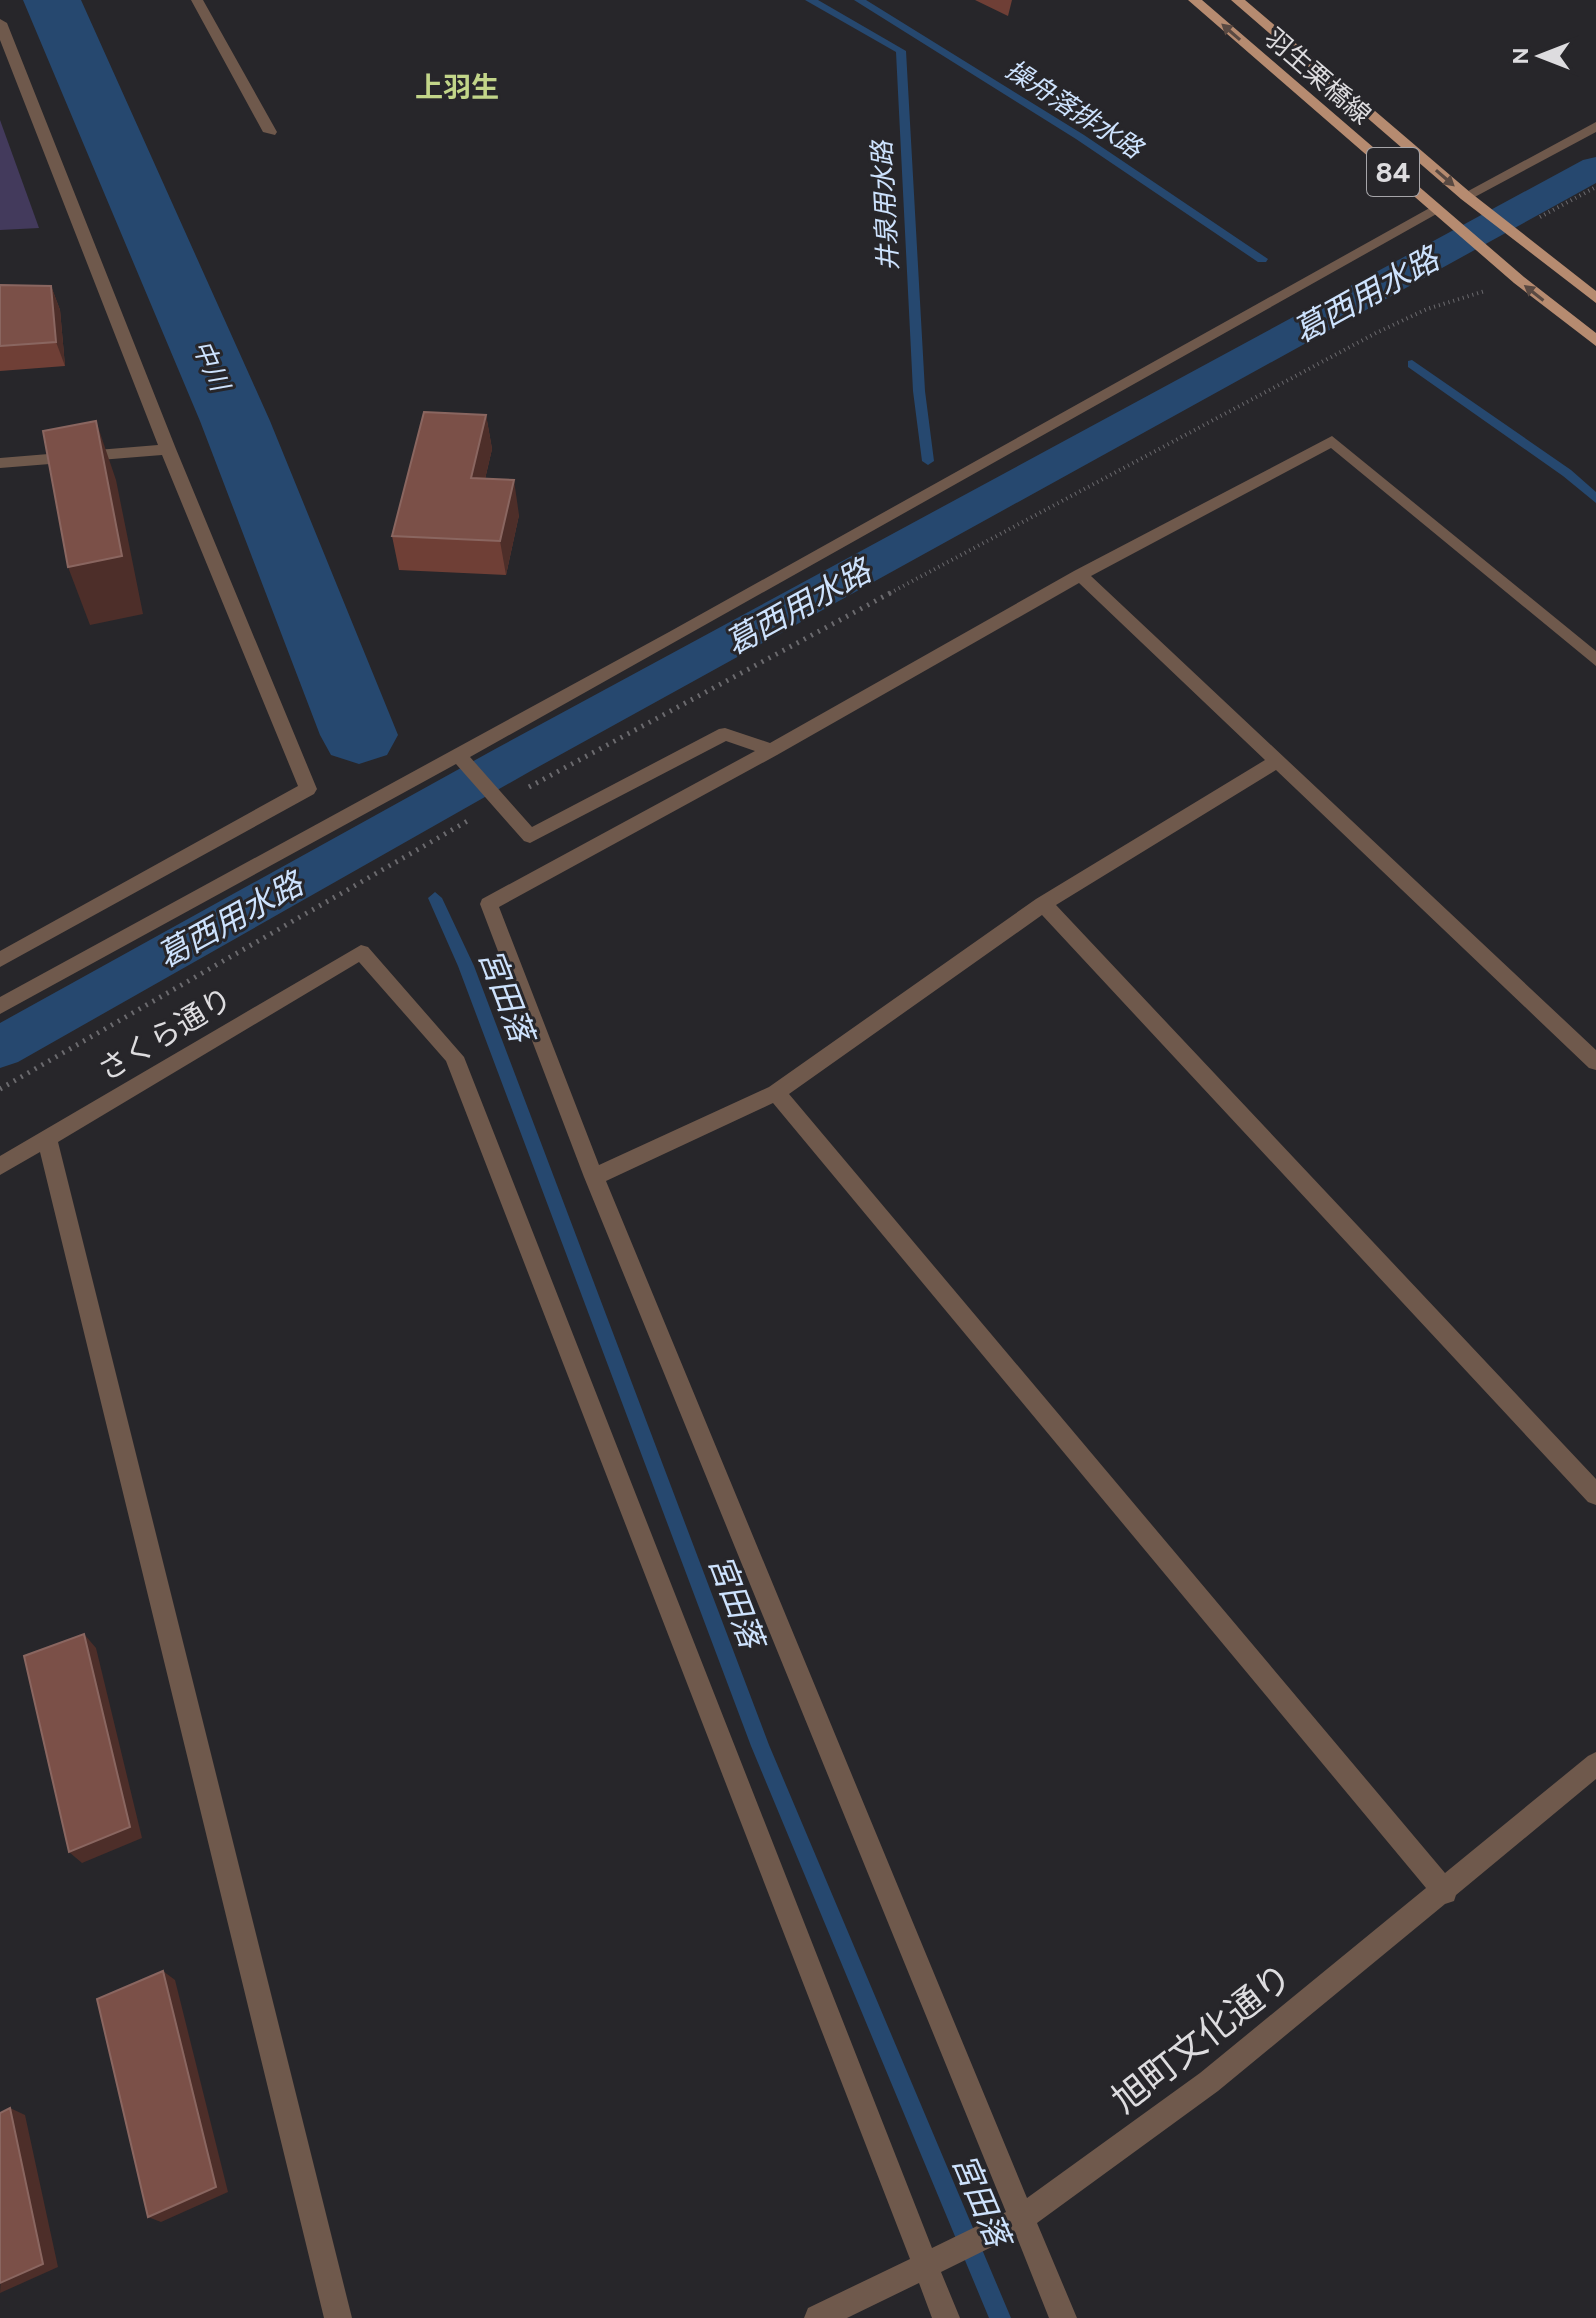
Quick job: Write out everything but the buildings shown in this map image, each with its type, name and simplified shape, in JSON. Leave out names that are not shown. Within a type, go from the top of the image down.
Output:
[{"type":"main road","name":"羽生栗橋線","points":[[1194,0],[1435,209],[1596,341]]},
{"type":"main road","name":"羽生栗橋線","points":[[1237,0],[1466,196],[1596,298]]},
{"type":"street","points":[[197,0],[270,132]]},
{"type":"street","points":[[0,23],[168,449],[308,789],[0,960]]},
{"type":"street","points":[[1466,196],[1596,126]]},
{"type":"street","points":[[0,1006],[458,755],[1435,209]]},
{"type":"street","points":[[1063,2318],[594,1177],[489,904],[771,750],[1080,575],[1332,441],[1596,660]]},
{"type":"street","points":[[0,463],[168,449]]},
{"type":"street","points":[[1080,575],[1596,1062]]},
{"type":"street","points":[[458,755],[530,836],[725,734],[771,750]]},
{"type":"street","points":[[594,1177],[776,1093],[1043,904],[1279,760]]},
{"type":"street","points":[[1043,904],[1596,1495]]},
{"type":"street","name":"さくら通り","points":[[0,1166],[361,952],[454,1057],[925,2264]]},
{"type":"street","points":[[776,1093],[1445,1892]]},
{"type":"street","points":[[47,1139],[338,2318]]},
{"type":"street","name":"旭町文化通り","points":[[818,2318],[1021,2219],[1209,2082],[1445,1892],[1596,1764]]},
{"type":"street","points":[[925,2264],[946,2318]]},
{"type":"path","points":[[1512,232],[1596,187]]},
{"type":"path","points":[[0,1089],[501,802],[1376,333],[1427,309],[1519,280]]},
{"type":"shaded area","points":[[0,120],[39,228],[0,230]]},
{"type":"waterway","name":"中川","points":[[52,0],[235,421],[359,735]]},
{"type":"waterway","name":"井泉用水路","points":[[810,0],[901,51],[919,391],[928,461]]},
{"type":"waterway","name":"操舟落排水路","points":[[859,0],[1080,137],[1262,259]]},
{"type":"waterway","name":"葛西用水路","points":[[0,1047],[513,760],[1596,168]]},
{"type":"waterway","points":[[1412,364],[1567,473],[1596,499]]},
{"type":"waterway","name":"宮田落","points":[[435,898],[466,966],[760,1746],[1000,2318]]},
{"type":"district","name":"上羽生","points":[[457,87]]}]
